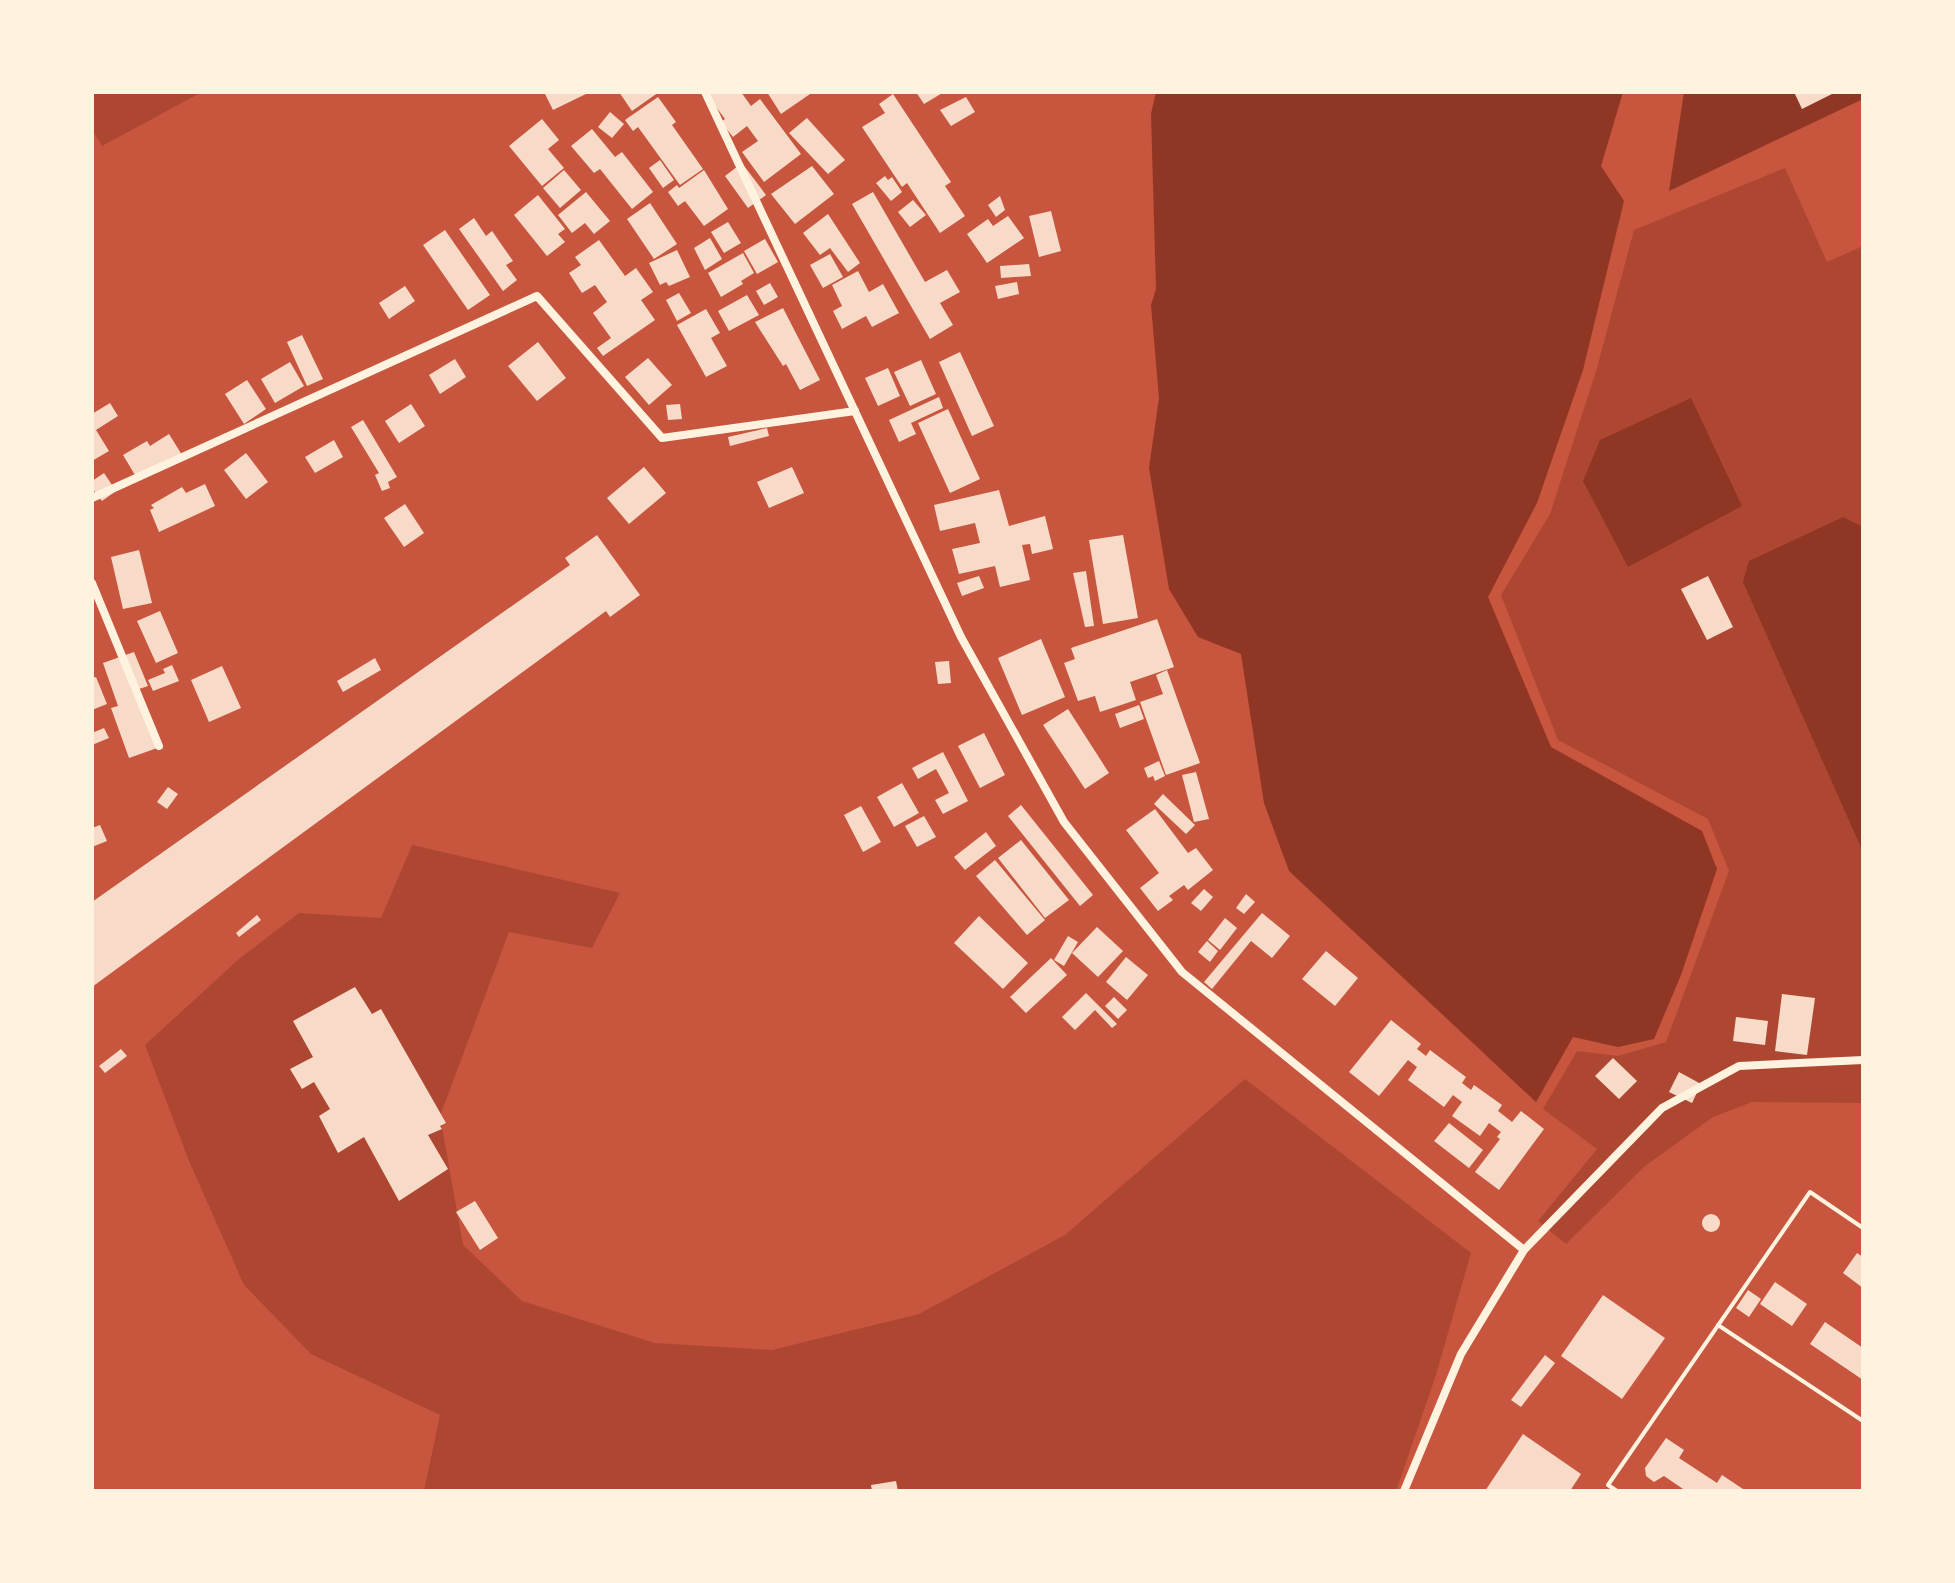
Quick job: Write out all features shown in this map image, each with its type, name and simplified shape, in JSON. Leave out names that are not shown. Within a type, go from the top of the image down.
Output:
[{"type":"street","points":[[705,92],[961,637],[1064,822],[1182,972],[1524,1250]]},
{"type":"street","points":[[92,498],[537,296],[662,438],[855,411]]},
{"type":"street","points":[[92,583],[159,746]]},
{"type":"street","points":[[1404,1491],[1461,1354],[1524,1250],[1662,1108],[1739,1066],[1863,1060]]},
{"type":"lane","points":[[1617,1491],[1608,1485],[1810,1192],[1863,1228]]},
{"type":"lane","points":[[1718,1325],[1863,1421]]},
{"type":"shaded area","points":[[92,92],[202,92],[102,146],[92,130]]},
{"type":"shaded area","points":[[1156,92],[1623,92],[1601,166],[1624,201],[1583,370],[1537,503],[1488,597],[1551,747],[1702,831],[1717,869],[1681,975],[1654,1039],[1618,1047],[1573,1037],[1536,1102],[1289,871],[1264,803],[1241,654],[1198,637],[1169,589],[1149,468],[1159,398],[1151,305],[1156,289],[1151,114]]},
{"type":"shaded area","points":[[1684,92],[1863,92],[1863,99],[1669,191]]},
{"type":"shaded area","points":[[1785,168],[1827,262],[1863,246],[1863,1103],[1752,1102],[1713,1117],[1645,1166],[1566,1244],[1538,1221],[1597,1149],[1543,1109],[1577,1051],[1618,1056],[1666,1042],[1729,871],[1708,819],[1558,740],[1501,595],[1550,514],[1597,368],[1634,230]]},
{"type":"shaded area","points":[[1691,398],[1742,506],[1628,567],[1583,481],[1600,440]]},
{"type":"shaded area","points":[[1843,517],[1863,527],[1863,852],[1743,582],[1749,561]]},
{"type":"shaded area","points":[[412,845],[620,893],[592,948],[509,932],[440,1116],[463,1245],[522,1301],[655,1343],[772,1350],[919,1314],[1065,1235],[1245,1079],[1471,1253],[1435,1378],[1396,1491],[424,1491],[440,1415],[311,1354],[244,1285],[189,1161],[145,1045],[239,959],[299,913],[381,918]]},
{"type":"building","points":[[544,92],[590,92],[553,110]]},
{"type":"building","points":[[619,92],[659,92],[632,111]]},
{"type":"building","points":[[705,92],[741,92],[751,106],[760,99],[801,154],[764,182],[742,152],[758,141],[747,126],[733,137],[721,122],[725,119]]},
{"type":"building","points":[[767,92],[813,92],[781,114]]},
{"type":"building","points":[[916,92],[944,92],[924,104]]},
{"type":"building","points":[[1794,92],[1836,92],[1802,109]]},
{"type":"building","points":[[893,94],[951,182],[945,186],[965,216],[940,233],[907,183],[902,187],[862,127],[885,113],[879,104]]},
{"type":"building","points":[[658,97],[676,122],[672,125],[703,169],[680,185],[638,127],[633,131],[625,120]]},
{"type":"building","points":[[966,97],[975,112],[951,126],[940,110]]},
{"type":"building","points":[[610,112],[624,124],[612,138],[598,127]]},
{"type":"building","points":[[807,118],[845,160],[828,174],[789,133]]},
{"type":"building","points":[[542,119],[559,140],[548,149],[564,168],[542,186],[509,146]]},
{"type":"building","points":[[592,129],[615,157],[622,152],[653,192],[632,209],[600,169],[594,173],[571,146]]},
{"type":"building","points":[[660,160],[674,180],[663,188],[649,168]]},
{"type":"building","points":[[742,163],[766,195],[748,208],[725,176]]},
{"type":"building","points":[[812,166],[834,194],[795,224],[771,194]]},
{"type":"building","points":[[564,170],[581,190],[560,208],[543,188]]},
{"type":"building","points":[[704,170],[728,209],[704,226],[685,201],[678,206],[668,192]]},
{"type":"building","points":[[885,176],[888,180],[892,177],[902,192],[891,201],[876,183]]},
{"type":"building","points":[[586,192],[610,221],[594,234],[585,223],[572,233],[558,215]]},
{"type":"building","points":[[873,192],[925,282],[947,270],[960,292],[940,303],[953,325],[930,339],[852,204]]},
{"type":"building","points":[[538,195],[565,229],[558,234],[565,242],[547,256],[514,215]]},
{"type":"building","points":[[1000,196],[1005,210],[996,217],[988,205]]},
{"type":"building","points":[[913,200],[926,215],[910,227],[898,212]]},
{"type":"building","points":[[650,203],[677,244],[654,259],[627,219]]},
{"type":"building","points":[[1051,211],[1061,251],[1039,257],[1029,216]]},
{"type":"building","points":[[828,214],[860,263],[848,272],[830,248],[820,255],[803,233]]},
{"type":"building","points":[[1008,216],[1024,238],[987,263],[967,234],[988,219],[993,226]]},
{"type":"building","points":[[474,218],[486,236],[492,231],[513,261],[506,265],[517,280],[503,291],[459,229]]},
{"type":"building","points":[[728,222],[741,243],[724,253],[711,232]]},
{"type":"building","points":[[445,230],[490,295],[468,310],[423,245]]},
{"type":"building","points":[[710,238],[722,259],[705,270],[694,248]]},
{"type":"building","points":[[765,239],[778,262],[757,274],[744,251]]},
{"type":"building","points":[[599,240],[625,276],[636,268],[653,292],[641,300],[655,320],[603,356],[597,348],[611,338],[593,313],[607,302],[595,285],[582,293],[569,273],[581,265],[575,257]]},
{"type":"building","points":[[677,250],[690,277],[669,286],[666,282],[660,285],[649,263]]},
{"type":"building","points":[[743,253],[754,273],[741,281],[743,284],[721,297],[708,273]]},
{"type":"building","points":[[830,254],[843,277],[823,288],[810,265]]},
{"type":"building","points":[[1029,264],[1031,276],[1001,278],[1000,266]]},
{"type":"building","points":[[858,271],[869,292],[883,284],[899,313],[872,327],[866,316],[842,329],[833,311],[842,306],[832,285]]},
{"type":"building","points":[[1017,282],[1019,294],[998,299],[995,286]]},
{"type":"building","points":[[770,283],[778,297],[764,305],[756,291]]},
{"type":"building","points":[[405,286],[415,301],[389,319],[379,303]]},
{"type":"building","points":[[679,293],[691,313],[677,321],[666,300]]},
{"type":"building","points":[[747,295],[759,315],[729,331],[718,311]]},
{"type":"building","points":[[783,308],[820,380],[800,390],[786,364],[783,366],[755,322]]},
{"type":"building","points":[[706,309],[720,333],[711,338],[727,366],[706,377],[677,325]]},
{"type":"building","points":[[302,335],[323,379],[307,386],[287,342]]},
{"type":"building","points":[[538,342],[566,378],[537,401],[508,366]]},
{"type":"building","points":[[960,352],[994,426],[972,436],[939,362]]},
{"type":"building","points":[[648,358],[672,385],[649,405],[625,377]]},
{"type":"building","points":[[455,359],[466,377],[440,394],[429,375]]},
{"type":"building","points":[[921,360],[936,394],[910,406],[894,372]]},
{"type":"building","points":[[290,362],[304,386],[275,403],[261,379]]},
{"type":"building","points":[[888,368],[900,396],[878,406],[865,378]]},
{"type":"building","points":[[247,380],[266,409],[244,424],[225,394]]},
{"type":"building","points":[[939,397],[943,408],[911,423],[916,434],[899,442],[889,420]]},
{"type":"building","points":[[110,403],[118,416],[96,430],[109,451],[92,461],[92,414]]},
{"type":"building","points":[[411,404],[425,426],[399,443],[385,421]]},
{"type":"building","points":[[680,404],[682,419],[668,420],[666,405]]},
{"type":"building","points":[[948,409],[980,479],[950,493],[918,423]]},
{"type":"building","points":[[363,420],[397,477],[388,482],[390,488],[382,491],[375,475],[379,473],[351,427]]},
{"type":"building","points":[[767,428],[769,436],[730,446],[728,437]]},
{"type":"building","points":[[169,434],[182,455],[138,480],[123,455],[147,441],[150,446]]},
{"type":"building","points":[[334,440],[343,457],[315,473],[305,457]]},
{"type":"building","points":[[246,453],[268,482],[246,499],[224,470]]},
{"type":"building","points":[[644,467],[666,493],[629,524],[607,498]]},
{"type":"building","points":[[792,467],[804,493],[769,508],[757,482]]},
{"type":"building","points":[[104,473],[116,491],[102,501],[92,488],[92,481]]},
{"type":"building","points":[[205,484],[215,506],[159,532],[151,505],[182,487],[186,493]]},
{"type":"building","points":[[999,490],[1009,526],[1045,516],[1053,549],[1032,554],[1030,544],[1022,545],[1030,580],[1000,587],[995,566],[959,574],[952,549],[980,543],[975,523],[940,531],[934,505]]},
{"type":"building","points":[[405,504],[424,533],[404,547],[384,518]]},
{"type":"building","points":[[597,535],[640,595],[610,617],[606,611],[92,987],[92,902],[570,565],[565,558]]},
{"type":"building","points":[[1123,535],[1138,618],[1103,624],[1089,540]]},
{"type":"building","points":[[139,550],[152,603],[123,609],[111,557]]},
{"type":"building","points":[[1086,571],[1094,626],[1085,627],[1073,573]]},
{"type":"building","points":[[979,576],[984,588],[962,596],[957,583]]},
{"type":"building","points":[[1708,576],[1733,627],[1707,640],[1681,589]]},
{"type":"building","points":[[160,611],[178,653],[156,663],[137,621]]},
{"type":"building","points":[[1157,619],[1174,667],[1130,682],[1136,700],[1100,712],[1095,696],[1078,701],[1064,663],[1075,659],[1071,648]]},
{"type":"building","points":[[1041,639],[1065,697],[1022,715],[998,658]]},
{"type":"building","points":[[134,652],[148,686],[139,689],[160,747],[129,758],[111,708],[118,706],[103,663]]},
{"type":"building","points":[[375,658],[381,670],[343,692],[337,681]]},
{"type":"building","points":[[949,661],[951,683],[938,684],[935,662]]},
{"type":"building","points":[[172,665],[179,681],[153,691],[148,680],[165,673],[163,669]]},
{"type":"building","points":[[222,666],[241,708],[209,722],[191,680]]},
{"type":"building","points":[[1167,670],[1200,763],[1166,775],[1140,702],[1163,694],[1156,675]]},
{"type":"building","points":[[96,677],[107,704],[92,710],[92,678]]},
{"type":"building","points":[[1139,705],[1144,719],[1120,728],[1115,714]]},
{"type":"building","points":[[1068,709],[1109,773],[1085,789],[1043,725]]},
{"type":"building","points":[[104,728],[109,738],[92,745],[92,733]]},
{"type":"building","points":[[984,733],[1005,775],[980,788],[958,746]]},
{"type":"building","points":[[943,752],[968,801],[943,814],[935,800],[949,793],[936,769],[918,779],[912,768]]},
{"type":"building","points":[[1159,761],[1165,776],[1155,781],[1153,776],[1148,778],[1144,768]]},
{"type":"building","points":[[1196,772],[1209,819],[1194,822],[1182,775]]},
{"type":"building","points":[[902,783],[919,813],[894,827],[877,797]]},
{"type":"building","points":[[168,787],[178,794],[167,809],[157,802]]},
{"type":"building","points":[[1163,794],[1195,825],[1186,834],[1154,804]]},
{"type":"building","points":[[1021,805],[1093,895],[1080,906],[1008,816]]},
{"type":"building","points":[[861,806],[881,842],[863,852],[844,815]]},
{"type":"building","points":[[1155,809],[1188,853],[1196,848],[1213,870],[1188,890],[1184,885],[1169,896],[1173,900],[1158,911],[1140,888],[1159,873],[1126,830]]},
{"type":"building","points":[[924,816],[936,837],[917,847],[905,826]]},
{"type":"building","points":[[100,825],[107,841],[92,847],[92,828]]},
{"type":"building","points":[[986,832],[996,846],[965,870],[954,857]]},
{"type":"building","points":[[1021,840],[1069,900],[1045,918],[998,858]]},
{"type":"building","points":[[995,860],[1045,920],[1027,935],[976,876]]},
{"type":"building","points":[[1204,889],[1213,897],[1201,911],[1191,903]]},
{"type":"building","points":[[1246,894],[1255,902],[1244,914],[1236,908]]},
{"type":"building","points":[[1262,913],[1290,936],[1272,958],[1251,941],[1212,989],[1204,982]]},
{"type":"building","points":[[257,915],[261,920],[239,937],[236,933]]},
{"type":"building","points":[[979,916],[1028,963],[1003,989],[954,943]]},
{"type":"building","points":[[1225,918],[1237,928],[1220,950],[1208,940]]},
{"type":"building","points":[[1097,927],[1123,951],[1098,977],[1072,953]]},
{"type":"building","points":[[1068,936],[1078,942],[1064,966],[1054,960]]},
{"type":"building","points":[[1207,941],[1218,951],[1210,962],[1198,952]]},
{"type":"building","points":[[1326,951],[1358,978],[1335,1006],[1302,979]]},
{"type":"building","points":[[1126,957],[1148,975],[1127,1000],[1106,982]]},
{"type":"building","points":[[1051,958],[1067,975],[1026,1013],[1010,997]]},
{"type":"building","points":[[355,987],[372,1014],[381,1009],[446,1123],[440,1126],[442,1129],[428,1135],[448,1169],[399,1201],[364,1137],[338,1153],[319,1116],[330,1109],[314,1082],[302,1089],[290,1069],[313,1057],[293,1021]]},
{"type":"building","points":[[1086,993],[1117,1024],[1112,1028],[1095,1010],[1075,1030],[1062,1017]]},
{"type":"building","points":[[1782,994],[1815,998],[1807,1055],[1775,1051]]},
{"type":"building","points":[[1114,997],[1127,1010],[1118,1019],[1105,1006]]},
{"type":"building","points":[[1736,1017],[1768,1021],[1765,1045],[1733,1041]]},
{"type":"building","points":[[1391,1020],[1421,1044],[1417,1049],[1426,1056],[1430,1050],[1466,1077],[1462,1083],[1471,1090],[1474,1085],[1502,1105],[1498,1111],[1512,1122],[1521,1111],[1544,1129],[1499,1190],[1475,1172],[1500,1139],[1497,1137],[1501,1132],[1489,1123],[1480,1136],[1452,1116],[1462,1102],[1453,1095],[1444,1107],[1408,1080],[1417,1067],[1408,1060],[1379,1096],[1349,1072]]},
{"type":"building","points":[[121,1049],[127,1056],[105,1073],[99,1066]]},
{"type":"building","points":[[1613,1058],[1637,1081],[1619,1099],[1595,1076]]},
{"type":"building","points":[[1679,1072],[1701,1084],[1692,1103],[1669,1092]]},
{"type":"building","points":[[1449,1123],[1483,1150],[1469,1168],[1434,1141]]},
{"type":"building","points":[[475,1201],[498,1238],[480,1250],[456,1212]]},
{"type":"building","points":[[1711,1214],[1720,1223],[1711,1232],[1702,1223]]},
{"type":"building","points":[[1857,1253],[1863,1257],[1863,1288],[1843,1273]]},
{"type":"building","points":[[1775,1282],[1807,1304],[1792,1326],[1760,1304]]},
{"type":"building","points":[[1748,1290],[1761,1299],[1749,1317],[1736,1308]]},
{"type":"building","points":[[1603,1295],[1665,1338],[1622,1399],[1561,1356]]},
{"type":"building","points":[[1825,1322],[1863,1348],[1863,1380],[1810,1344]]},
{"type":"building","points":[[1545,1355],[1555,1363],[1521,1407],[1511,1400]]},
{"type":"building","points":[[1523,1434],[1581,1474],[1570,1491],[1485,1491]]},
{"type":"building","points":[[1666,1438],[1684,1450],[1679,1458],[1717,1483],[1722,1475],[1746,1491],[1686,1491],[1664,1476],[1654,1482],[1646,1476],[1645,1468]]},
{"type":"building","points":[[896,1481],[898,1491],[872,1491],[871,1485]]}]
